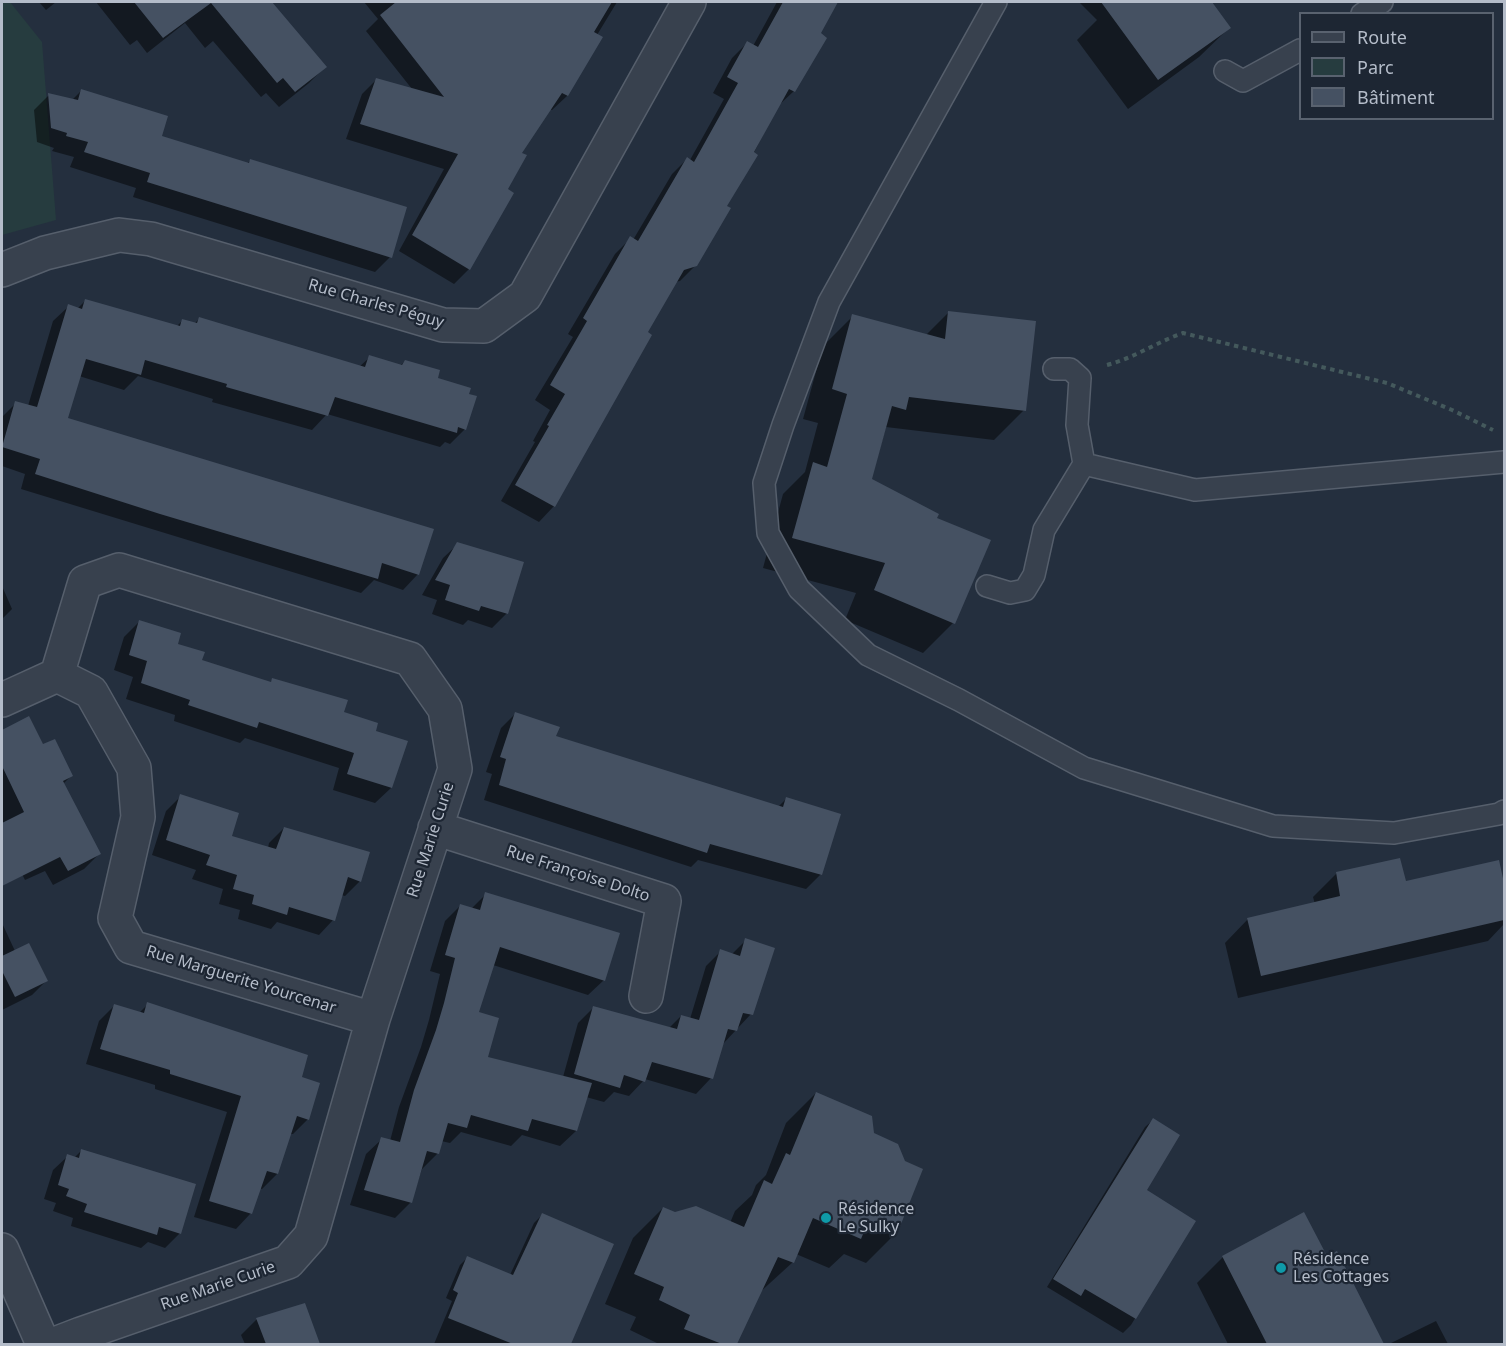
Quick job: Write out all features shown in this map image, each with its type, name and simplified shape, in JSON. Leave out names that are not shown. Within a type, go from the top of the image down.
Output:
[{"type":"street","name":"Rue Charles Péguy","points":[[2,270],[45,253],[119,235],[151,239],[443,325],[484,326],[525,296],[689,2]]},
{"type":"street","name":"Rue Marie Curie","points":[[55,1344],[288,1262],[311,1236],[373,1019],[454,769],[446,709],[410,659],[119,570],[85,582],[57,675]]},
{"type":"street","points":[[2,700],[57,675]]},
{"type":"street","name":"Rue Marguerite Yourcenar","points":[[57,675],[91,692],[134,768],[138,817],[115,918],[131,947],[373,1019]]},
{"type":"street","name":"Rue Françoise Dolto","points":[[435,828],[664,901],[646,996]]},
{"type":"street","points":[[2,1250],[43,1344]]},
{"type":"lane","points":[[996,2],[829,302],[780,434],[764,483],[768,533],[799,589],[868,655],[959,700],[1084,768],[1274,826],[1394,833],[1499,814],[1504,811]]},
{"type":"lane","points":[[1365,12],[1382,2]]},
{"type":"lane","points":[[1225,71],[1243,81],[1299,51]]},
{"type":"lane","points":[[987,586],[1010,593],[1025,590],[1034,575],[1044,530],[1084,464],[1077,424],[1080,378],[1070,369],[1054,369]]},
{"type":"lane","points":[[1084,464],[1195,490],[1504,462]]},
{"type":"path","points":[[1076,374],[1124,361],[1168,338],[1183,333],[1387,383],[1494,430]]},
{"type":"green space","points":[[2,2],[10,2],[42,42],[56,220],[2,235]]},
{"type":"building","points":[[134,2],[272,2],[327,67],[295,92],[283,78],[277,83],[211,3],[163,38]]},
{"type":"building","points":[[396,2],[612,2],[594,32],[603,37],[568,96],[562,93],[522,153],[527,155],[508,189],[514,193],[470,270],[412,235],[458,154],[360,124],[376,78],[444,97],[380,15]]},
{"type":"building","points":[[783,2],[838,2],[821,33],[827,38],[795,92],[789,89],[754,152],[758,155],[727,206],[731,208],[697,266],[684,270],[648,332],[652,335],[555,507],[515,485],[565,394],[550,385],[587,321],[583,318],[630,236],[638,241],[687,157],[694,162],[738,83],[727,77],[747,41],[758,47]]},
{"type":"building","points":[[1101,2],[1212,2],[1231,28],[1158,80]]},
{"type":"building","points":[[81,89],[168,116],[162,136],[249,163],[250,159],[407,207],[392,258],[147,182],[150,173],[84,152],[88,142],[66,136],[67,133],[51,128],[48,93],[78,100]]},
{"type":"building","points":[[85,299],[180,326],[182,319],[197,323],[199,317],[365,367],[369,355],[402,365],[405,360],[440,370],[438,378],[471,388],[469,394],[477,396],[466,430],[458,427],[457,433],[335,397],[328,416],[226,387],[227,384],[145,360],[141,375],[86,359],[68,418],[434,529],[419,575],[382,563],[378,579],[160,514],[35,474],[40,459],[2,447],[15,401],[37,407],[68,304],[82,309]]},
{"type":"building","points":[[948,311],[1036,321],[1026,411],[909,397],[906,410],[892,406],[872,479],[939,514],[937,518],[991,540],[955,624],[874,590],[885,563],[792,538],[813,462],[827,467],[847,394],[832,389],[852,314],[945,339]]},
{"type":"building","points":[[457,542],[524,562],[508,614],[481,606],[479,611],[445,600],[450,585],[435,580]]},
{"type":"building","points":[[139,620],[181,633],[178,644],[205,652],[202,660],[271,682],[272,678],[348,700],[344,712],[378,723],[376,731],[408,741],[392,788],[347,774],[354,753],[259,722],[257,728],[188,705],[190,700],[141,683],[147,661],[129,655]]},
{"type":"building","points":[[515,712],[560,727],[556,736],[783,807],[786,797],[841,814],[822,875],[710,844],[707,853],[499,785],[506,759],[500,757]]},
{"type":"building","points":[[29,716],[43,744],[55,739],[73,776],[63,781],[101,854],[68,871],[60,857],[2,886],[2,823],[24,812],[2,766],[2,730]]},
{"type":"building","points":[[180,794],[239,813],[232,836],[276,849],[284,827],[370,852],[361,882],[348,877],[335,921],[289,907],[287,915],[252,904],[254,895],[233,889],[237,875],[206,865],[210,855],[166,840]]},
{"type":"building","points":[[1400,858],[1406,881],[1499,860],[1504,883],[1504,920],[1261,976],[1247,918],[1340,896],[1336,872]]},
{"type":"building","points":[[485,892],[620,933],[605,981],[500,947],[479,1012],[499,1018],[488,1057],[592,1083],[577,1131],[532,1119],[528,1131],[471,1115],[467,1128],[448,1123],[439,1154],[427,1151],[412,1203],[364,1190],[381,1137],[400,1142],[414,1090],[444,1003],[455,958],[445,955],[460,904],[480,910]]},
{"type":"building","points":[[745,938],[775,948],[753,1015],[743,1013],[737,1031],[728,1029],[713,1079],[652,1062],[645,1082],[624,1075],[620,1088],[574,1074],[593,1006],[677,1029],[681,1015],[699,1020],[720,949],[740,956]]},
{"type":"building","points":[[29,943],[48,981],[15,997],[2,971],[2,956]]},
{"type":"building","points":[[147,1002],[308,1055],[302,1077],[320,1083],[309,1120],[297,1116],[278,1174],[267,1171],[252,1214],[209,1201],[241,1096],[170,1074],[170,1070],[100,1049],[114,1004],[144,1013]]},
{"type":"building","name":"Résidence Le Sulky","points":[[816,1092],[872,1116],[874,1133],[898,1144],[905,1161],[923,1169],[897,1234],[868,1222],[861,1239],[813,1218],[794,1263],[778,1257],[737,1344],[722,1344],[684,1329],[690,1315],[659,1300],[664,1287],[634,1274],[663,1207],[675,1212],[696,1206],[744,1227],[764,1180],[772,1184],[786,1153],[790,1155]]},
{"type":"building","points":[[1153,1118],[1180,1135],[1147,1190],[1196,1221],[1136,1319],[1085,1289],[1081,1296],[1053,1279]]},
{"type":"building","points":[[81,1149],[196,1184],[181,1234],[159,1227],[157,1235],[84,1212],[87,1204],[66,1196],[69,1189],[58,1185],[67,1154],[79,1158]]},
{"type":"building","name":"Résidence Les Cottages","points":[[1304,1212],[1327,1256],[1337,1251],[1384,1344],[1267,1344],[1222,1256]]},
{"type":"building","points":[[542,1213],[614,1244],[571,1344],[513,1344],[448,1318],[458,1293],[453,1290],[467,1256],[513,1275]]},
{"type":"building","points":[[305,1303],[320,1344],[266,1344],[256,1318]]},
{"type":"place","name":"Résidence Le Sulky","points":[[826,1218]]},
{"type":"place","name":"Résidence Les Cottages","points":[[1281,1268]]}]
